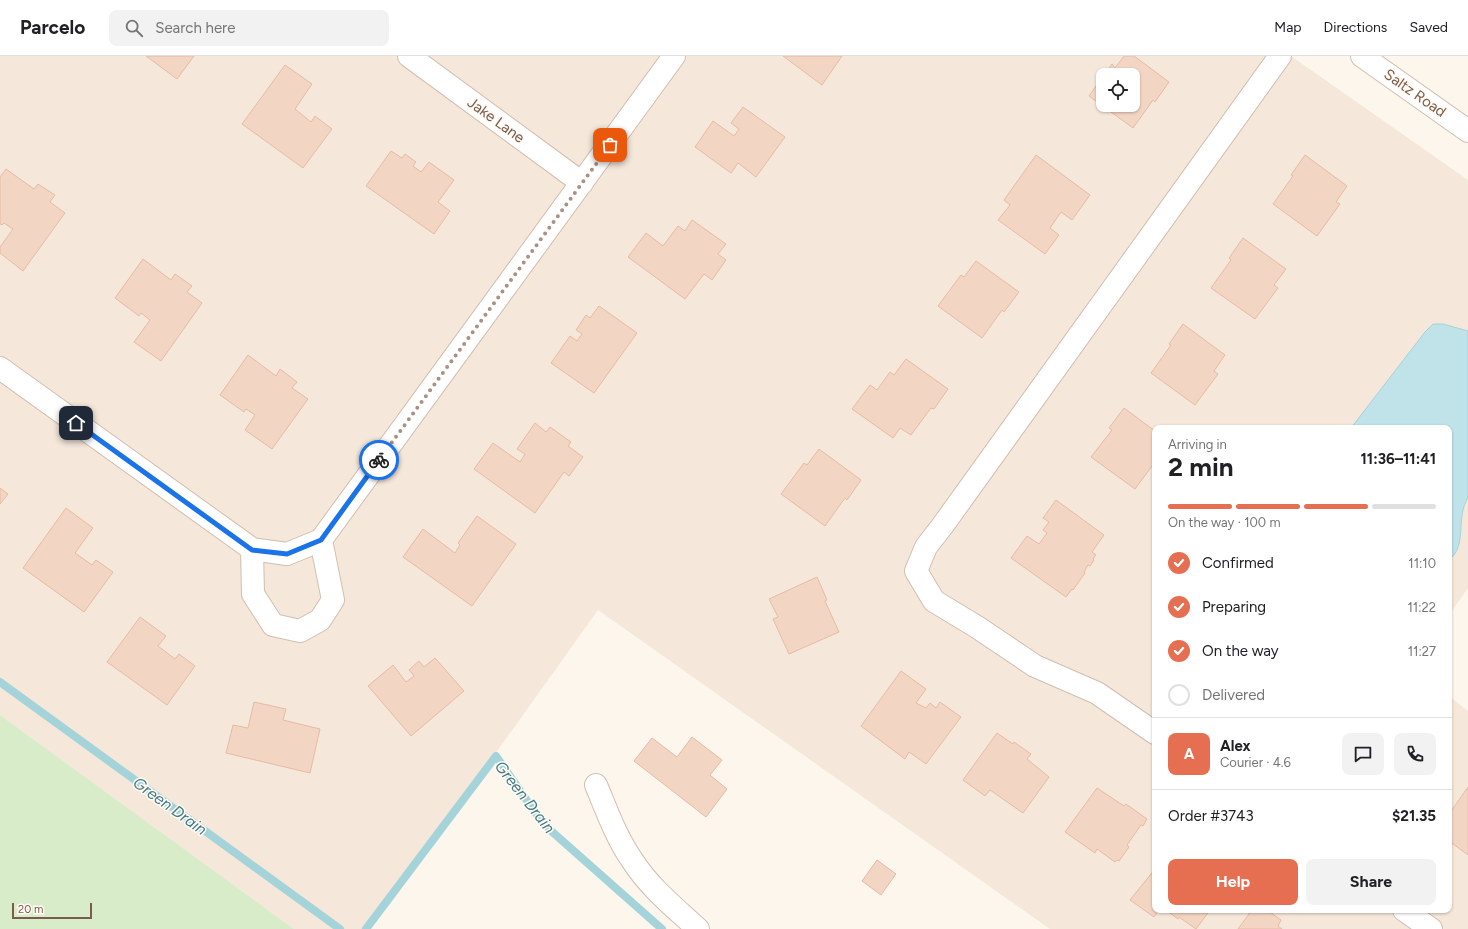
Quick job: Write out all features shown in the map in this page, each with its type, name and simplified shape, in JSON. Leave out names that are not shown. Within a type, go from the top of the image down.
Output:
[{"type":"street","name":"Jake Lane","points":[[409,56],[582,183]]},
{"type":"street","points":[[0,368],[252,550],[287,554],[321,540],[674,56]]},
{"type":"street","points":[[1152,731],[1097,693],[1034,666],[977,627],[934,601],[916,571],[926,547],[1280,56]]},
{"type":"street","name":"Saltz Road","points":[[1362,56],[1468,131]]},
{"type":"street","points":[[252,550],[252,594],[273,625],[300,631],[320,620],[333,600],[321,540]]},
{"type":"street","points":[[596,785],[616,834],[632,861],[651,884],[698,929]]},
{"type":"street","points":[[1408,913],[1430,929]]},
{"type":"shaded area","points":[[0,56],[1291,56],[1468,180],[1468,588],[1452,611],[1452,425],[1152,425],[1152,913],[1452,913],[1452,698],[1468,711],[1468,929],[1050,929],[598,610],[370,929],[294,929],[0,715]]},
{"type":"green space","points":[[0,715],[294,929],[0,929]]},
{"type":"water","points":[[1433,324],[1443,324],[1468,331],[1468,498],[1462,514],[1458,547],[1452,557],[1452,425],[1353,425],[1425,332]]},
{"type":"building","points":[[146,56],[194,56],[177,79]]},
{"type":"building","points":[[783,56],[842,56],[822,85]]},
{"type":"building","points":[[1124,56],[1134,56],[1169,82],[1155,102],[1153,100],[1133,128],[1111,112],[1140,112],[1140,68],[1115,68]]},
{"type":"building","points":[[1112,64],[1115,68],[1109,68]]},
{"type":"building","points":[[285,65],[312,84],[295,109],[311,122],[315,116],[332,129],[303,168],[242,124]]},
{"type":"building","points":[[1096,86],[1096,101],[1089,96]]},
{"type":"building","points":[[743,107],[785,137],[756,177],[738,163],[731,173],[695,147],[713,121],[734,136],[739,129],[731,123]]},
{"type":"building","points":[[391,151],[402,158],[405,154],[416,162],[413,166],[421,172],[429,162],[454,180],[438,202],[450,211],[434,234],[366,186]]},
{"type":"building","points":[[1036,155],[1090,195],[1072,220],[1061,212],[1050,228],[1059,235],[1045,254],[998,220],[1010,205],[1004,200]]},
{"type":"building","points":[[1305,155],[1347,186],[1336,202],[1340,204],[1317,236],[1273,204],[1293,176],[1291,175]]},
{"type":"building","points":[[6,169],[34,189],[38,184],[55,195],[50,202],[65,213],[23,271],[0,253],[0,247],[13,229],[4,223],[2,225],[0,224],[0,177]]},
{"type":"building","points":[[692,220],[726,244],[718,254],[726,260],[712,280],[704,274],[685,299],[628,257],[646,233],[663,246],[678,226],[685,231]]},
{"type":"building","points":[[1243,238],[1286,269],[1274,285],[1278,288],[1255,319],[1211,288],[1231,260],[1229,258]]},
{"type":"building","points":[[143,259],[171,280],[175,274],[192,286],[187,292],[202,303],[161,361],[134,342],[150,320],[141,313],[139,316],[115,298]]},
{"type":"building","points":[[976,261],[1019,292],[1004,312],[1002,310],[982,338],[938,306],[961,275],[964,277]]},
{"type":"building","points":[[599,306],[637,333],[594,393],[551,363],[570,336],[577,341],[582,334],[576,330],[586,315],[590,318]]},
{"type":"building","points":[[1183,324],[1225,355],[1214,371],[1218,374],[1195,405],[1151,373],[1171,345],[1169,344]]},
{"type":"building","points":[[248,355],[276,376],[280,369],[297,382],[292,388],[308,399],[272,449],[245,430],[255,415],[246,409],[244,412],[220,395]]},
{"type":"building","points":[[906,359],[948,389],[934,409],[931,408],[911,435],[900,428],[893,438],[852,409],[870,385],[877,390],[890,372],[894,375]]},
{"type":"building","points":[[1124,408],[1152,429],[1152,466],[1135,489],[1091,457],[1112,430],[1109,428]]},
{"type":"building","points":[[535,423],[546,432],[550,427],[571,442],[568,446],[583,457],[569,476],[564,472],[535,513],[474,469],[493,443],[520,462],[525,454],[517,449]]},
{"type":"building","points":[[819,449],[861,480],[847,500],[845,498],[825,526],[781,494],[804,463],[807,465]]},
{"type":"building","points":[[0,488],[8,494],[0,504]]},
{"type":"building","points":[[1056,500],[1104,535],[1092,552],[1096,555],[1093,559],[1094,560],[1090,566],[1088,565],[1084,572],[1085,573],[1066,597],[1011,558],[1027,536],[1039,544],[1047,533],[1043,530],[1049,522],[1043,518]]},
{"type":"building","points":[[66,508],[93,528],[75,553],[92,565],[96,560],[113,572],[84,612],[23,568]]},
{"type":"building","points":[[477,516],[516,544],[472,606],[403,557],[423,529],[455,553],[460,545],[458,543]]},
{"type":"building","points":[[817,577],[827,600],[825,601],[839,632],[789,654],[773,619],[778,617],[769,599]]},
{"type":"building","points":[[140,617],[166,636],[158,646],[175,659],[179,654],[195,666],[167,705],[107,662]]},
{"type":"building","points":[[435,658],[464,691],[411,736],[368,686],[393,665],[406,682],[414,676],[409,670],[419,661],[424,667]]},
{"type":"building","points":[[901,671],[926,689],[916,703],[926,708],[930,703],[936,708],[940,702],[961,717],[926,764],[909,752],[905,759],[861,726]]},
{"type":"building","points":[[254,702],[286,709],[283,720],[320,729],[310,773],[226,753],[233,725],[248,728]]},
{"type":"building","points":[[997,733],[1013,744],[1014,742],[1031,754],[1027,759],[1049,777],[1023,813],[990,790],[985,796],[963,780]]},
{"type":"building","points":[[692,737],[722,760],[710,775],[727,789],[706,817],[634,761],[652,738],[677,757]]},
{"type":"building","points":[[1468,787],[1468,855],[1452,843],[1452,810]]},
{"type":"building","points":[[1097,788],[1124,806],[1126,804],[1147,819],[1127,845],[1129,847],[1119,861],[1117,860],[1115,862],[1097,849],[1095,853],[1065,832]]},
{"type":"building","points":[[877,860],[896,874],[881,895],[862,881]]},
{"type":"building","points":[[1152,873],[1152,913],[1157,913],[1154,917],[1130,900]]},
{"type":"building","points":[[1170,913],[1208,913],[1196,929],[1179,917],[1178,919]]},
{"type":"building","points":[[1250,913],[1271,913],[1281,920],[1278,926],[1282,929],[1238,929]]},
{"type":"waterway","name":"Green Drain","points":[[0,682],[340,929]]},
{"type":"waterway","name":"Green Drain","points":[[366,929],[496,756],[537,815],[549,829],[662,929]]},
{"type":"way so far","points":[[379,460],[610,145]]},
{"type":"route","points":[[76,423],[252,550],[287,554],[321,540],[379,460]]}]
